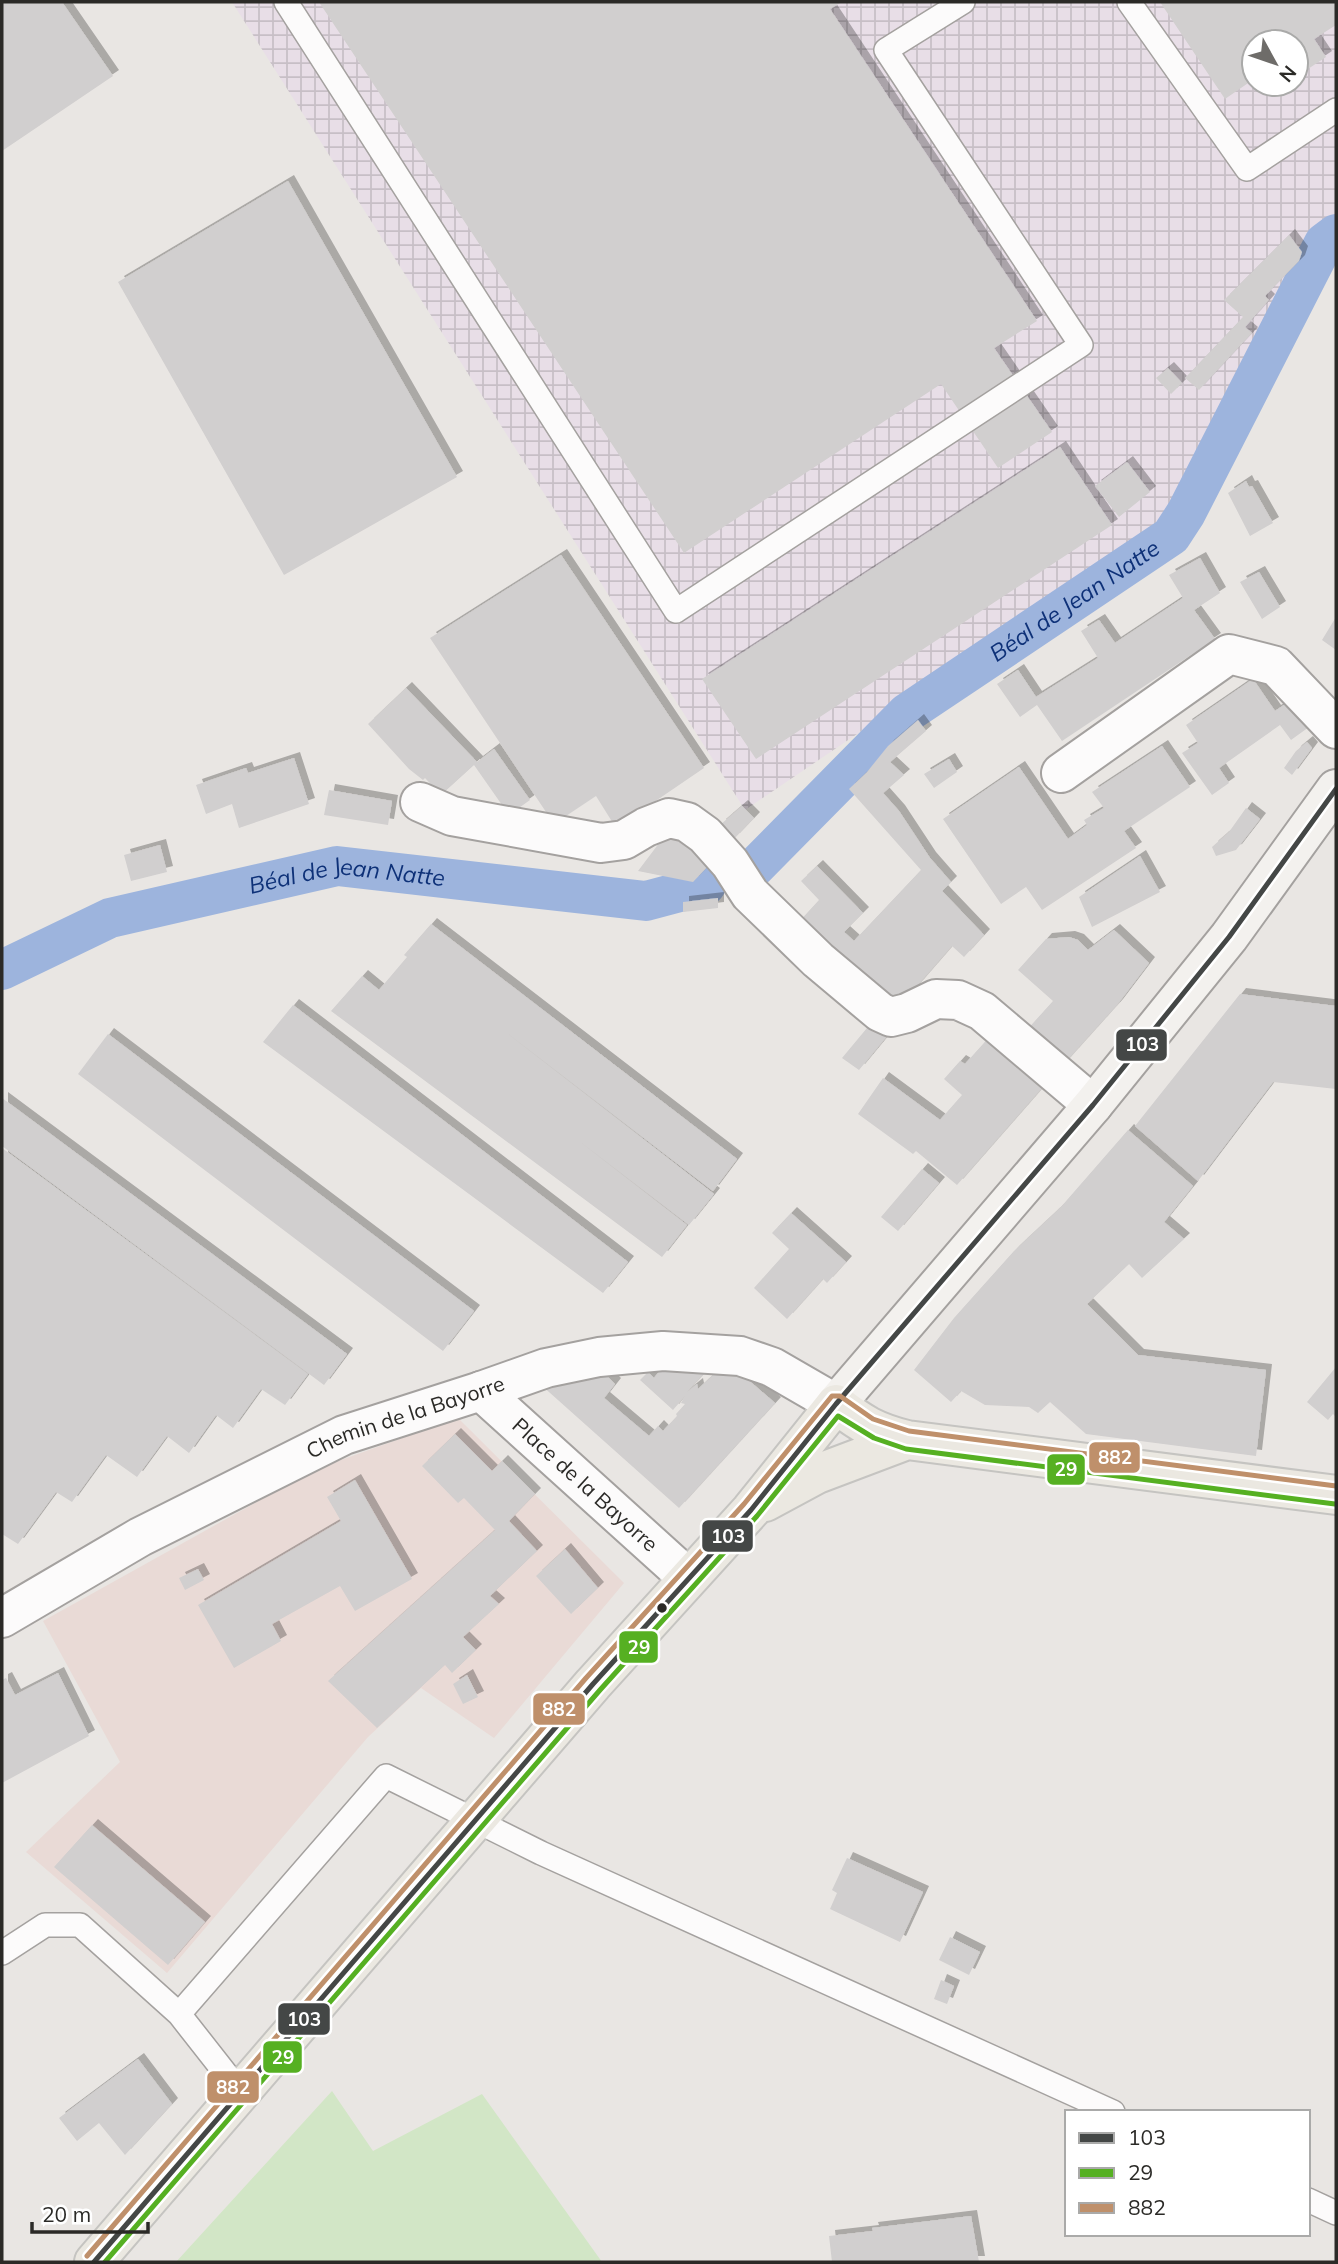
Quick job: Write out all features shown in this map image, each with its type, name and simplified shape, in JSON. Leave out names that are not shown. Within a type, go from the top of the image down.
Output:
[{"type":"main road","points":[[94,2262],[593,1684],[751,1510],[836,1404],[1093,1105],[1229,937],[1335,793]]},
{"type":"main road","points":[[836,1404],[864,1426],[907,1440],[1336,1494]]},
{"type":"main road","points":[[751,1510],[817,1474],[907,1440]]},
{"type":"street","points":[[1061,773],[1230,654],[1276,666],[1336,729]]},
{"type":"street","points":[[420,802],[452,816],[601,843],[625,840],[646,827],[669,818],[687,822],[705,835],[730,863],[750,894],[818,960],[880,1012],[891,1017],[907,1013],[936,999],[958,1000],[982,1011],[1093,1105]]},
{"type":"street","name":"Chemin de la Bayorre","points":[[2,1618],[140,1536],[344,1435],[546,1368],[599,1357],[663,1351],[740,1356],[772,1367],[836,1404]]},
{"type":"street","name":"Place de la Bayorre","points":[[481,1391],[688,1578]]},
{"type":"lane","points":[[286,2],[676,611],[1081,345],[886,50],[963,2]]},
{"type":"lane","points":[[1129,2],[1247,169],[1336,110]]},
{"type":"lane","points":[[179,2014],[386,1776],[475,1822],[1109,2110]]},
{"type":"lane","points":[[2,1953],[46,1924],[80,1925],[179,2014],[241,2093]]},
{"type":"lane","points":[[1310,2201],[1336,2213]]},
{"type":"shaded area","points":[[232,2],[1336,2],[1336,220],[1312,238],[1168,523],[745,810]]},
{"type":"shaded area","points":[[458,1418],[624,1583],[494,1738],[421,1688],[368,1737],[167,1973],[26,1852],[120,1762],[43,1621],[316,1469]]},
{"type":"green space","points":[[332,2091],[373,2151],[482,2094],[602,2262],[176,2262]]},
{"type":"building","points":[[2,2],[62,2],[113,76],[2,151]]},
{"type":"building","points":[[319,2],[842,2],[830,9],[1037,321],[994,348],[1052,432],[998,468],[941,384],[684,553]]},
{"type":"building","points":[[1160,2],[1336,2],[1336,25],[1314,39],[1326,57],[1310,68],[1310,28],[1240,28],[1240,89],[1225,99]]},
{"type":"building","points":[[288,181],[457,477],[284,575],[118,282]]},
{"type":"building","points":[[1289,235],[1302,252],[1299,261],[1265,296],[1269,300],[1245,327],[1252,333],[1199,390],[1185,378],[1243,317],[1224,300]]},
{"type":"building","points":[[1168,368],[1182,383],[1171,394],[1156,378]]},
{"type":"building","points":[[1060,447],[1112,525],[756,759],[702,679]]},
{"type":"building","points":[[1127,462],[1150,492],[1119,517],[1095,486]]},
{"type":"building","points":[[1246,481],[1249,487],[1252,486],[1273,523],[1250,536],[1228,493]]},
{"type":"building","points":[[561,555],[704,768],[616,828],[596,796],[554,824],[430,638]]},
{"type":"building","points":[[1200,558],[1220,593],[1194,610],[1215,639],[1062,741],[1037,705],[1020,717],[997,684],[1018,670],[1036,697],[1098,658],[1081,631],[1099,620],[1115,643],[1183,598],[1169,575]]},
{"type":"building","points":[[1259,572],[1280,607],[1262,619],[1240,582]]},
{"type":"building","points":[[1336,617],[1336,650],[1322,640]]},
{"type":"building","points":[[1253,679],[1275,711],[1287,703],[1309,727],[1291,740],[1280,725],[1219,768],[1229,783],[1212,795],[1182,753],[1198,743],[1186,725]]},
{"type":"building","points":[[406,688],[477,762],[494,749],[530,800],[509,815],[474,765],[441,795],[425,778],[423,780],[409,769],[368,724]]},
{"type":"building","points":[[918,720],[926,731],[890,762],[904,775],[883,793],[899,811],[930,858],[951,882],[942,891],[984,935],[964,957],[952,946],[897,1009],[797,924],[819,900],[801,881],[817,866],[863,913],[844,932],[854,941],[921,870],[849,789],[888,746]]},
{"type":"building","points":[[1307,742],[1312,748],[1292,775],[1284,768],[1296,751]]},
{"type":"building","points":[[1162,746],[1190,787],[1124,831],[1136,848],[1042,910],[1026,887],[1001,904],[943,819],[1019,767],[1068,839],[1087,825],[1084,820],[1104,808],[1092,792]]},
{"type":"building","points":[[294,758],[309,804],[239,828],[232,804],[206,814],[196,785],[246,768],[248,773]]},
{"type":"building","points":[[949,759],[957,772],[934,788],[924,774]]},
{"type":"building","points":[[329,790],[392,801],[388,825],[324,815]]},
{"type":"building","points":[[742,806],[754,818],[734,839],[720,825]]},
{"type":"building","points":[[1246,808],[1260,819],[1236,850],[1216,856],[1212,847],[1229,832]]},
{"type":"building","points":[[672,826],[713,861],[693,882],[638,871]]},
{"type":"building","points":[[160,845],[167,872],[131,881],[124,855]]},
{"type":"building","points":[[1140,856],[1160,892],[1092,927],[1079,897]]},
{"type":"building","points":[[718,898],[718,908],[683,912],[683,902]]},
{"type":"building","points":[[431,924],[737,1159],[713,1191],[499,1027],[714,1194],[689,1225],[579,1141],[687,1225],[662,1257],[331,1011],[362,976],[379,990]]},
{"type":"building","points":[[1114,930],[1149,963],[1117,1005],[1062,1066],[1025,1032],[1053,1001],[1018,970],[1046,939],[1069,937],[1078,940],[1088,950]]},
{"type":"building","points":[[1240,994],[1336,1006],[1336,1089],[1273,1082],[1198,1181],[1135,1126]]},
{"type":"building","points":[[293,1005],[628,1262],[603,1293],[263,1042]]},
{"type":"building","points":[[872,1022],[888,1035],[859,1070],[842,1058]]},
{"type":"building","points":[[108,1034],[474,1311],[443,1351],[78,1074]]},
{"type":"building","points":[[992,1034],[1050,1079],[957,1185],[916,1151],[913,1154],[858,1114],[883,1078],[940,1120],[962,1095],[944,1079],[960,1061],[965,1064]]},
{"type":"building","points":[[2,1098],[347,1354],[324,1385],[2,1146]]},
{"type":"building","points":[[1128,1130],[1193,1186],[1164,1222],[1184,1239],[1142,1278],[1129,1264],[1087,1304],[1138,1355],[1266,1370],[1256,1456],[1086,1434],[1050,1402],[1038,1413],[1029,1407],[985,1405],[961,1391],[951,1402],[914,1370],[954,1318],[1014,1251],[1060,1208]]},
{"type":"building","points":[[2,1148],[308,1374],[285,1405],[261,1389],[233,1428],[216,1415],[189,1453],[167,1436],[137,1477],[106,1455],[72,1502],[56,1492],[18,1544],[2,1534]]},
{"type":"building","points":[[922,1169],[939,1183],[898,1231],[881,1217]]},
{"type":"building","points":[[791,1213],[846,1262],[827,1283],[823,1279],[787,1319],[754,1288],[789,1249],[772,1233]]},
{"type":"building","points":[[1336,1367],[1336,1417],[1333,1414],[1328,1420],[1307,1402]]},
{"type":"building","points":[[662,1368],[708,1369],[687,1392],[697,1384],[698,1389],[720,1369],[739,1372],[775,1403],[679,1508],[540,1384],[603,1372],[615,1384],[604,1398],[649,1436],[658,1426],[663,1431],[685,1404],[681,1403],[685,1396],[673,1410],[640,1380],[648,1372],[654,1378]]},
{"type":"building","points":[[455,1434],[492,1471],[502,1461],[535,1494],[509,1521],[537,1551],[490,1596],[499,1604],[463,1637],[476,1650],[452,1673],[445,1665],[377,1728],[328,1681],[495,1530],[464,1498],[458,1503],[422,1466]]},
{"type":"building","points":[[355,1480],[412,1579],[355,1611],[340,1586],[272,1624],[281,1641],[234,1668],[198,1605],[341,1521],[327,1497]]},
{"type":"building","points":[[565,1549],[598,1588],[571,1614],[536,1576]]},
{"type":"building","points":[[198,1569],[204,1580],[185,1590],[179,1578]]},
{"type":"building","points":[[58,1673],[89,1736],[2,1783],[2,1680],[6,1678],[15,1695]]},
{"type":"building","points":[[467,1675],[478,1697],[463,1704],[453,1684]]},
{"type":"building","points":[[92,1825],[205,1922],[168,1965],[54,1867]]},
{"type":"building","points":[[847,1858],[923,1892],[900,1942],[830,1909],[837,1893],[832,1890]]},
{"type":"building","points":[[950,1937],[980,1952],[969,1975],[939,1960]]},
{"type":"building","points":[[941,1980],[954,1986],[947,2004],[934,1999]]},
{"type":"building","points":[[138,2059],[172,2104],[125,2155],[99,2123],[77,2141],[59,2118]]},
{"type":"building","points":[[971,2216],[979,2262],[832,2262],[829,2236]]},
{"type":"waterway","name":"Béal de Jean Natte","points":[[755,867],[907,713],[1171,536],[1186,513],[1324,243],[1336,234]]},
{"type":"waterway","name":"Béal de Jean Natte","points":[[2,970],[110,918],[337,866],[646,901],[706,885]]},
{"type":"transit line","name":"103","points":[[94,2262],[593,1684],[751,1510],[836,1404],[1093,1105],[1229,937],[1336,789]]},
{"type":"transit line","name":"882","points":[[87,2256],[586,1678],[744,1504],[832,1396],[840,1396],[873,1419],[909,1431],[1336,1486]]},
{"type":"transit line","name":"29","points":[[105,2262],[600,1690],[757,1516],[838,1416],[874,1438],[906,1449],[1335,1504]]}]
